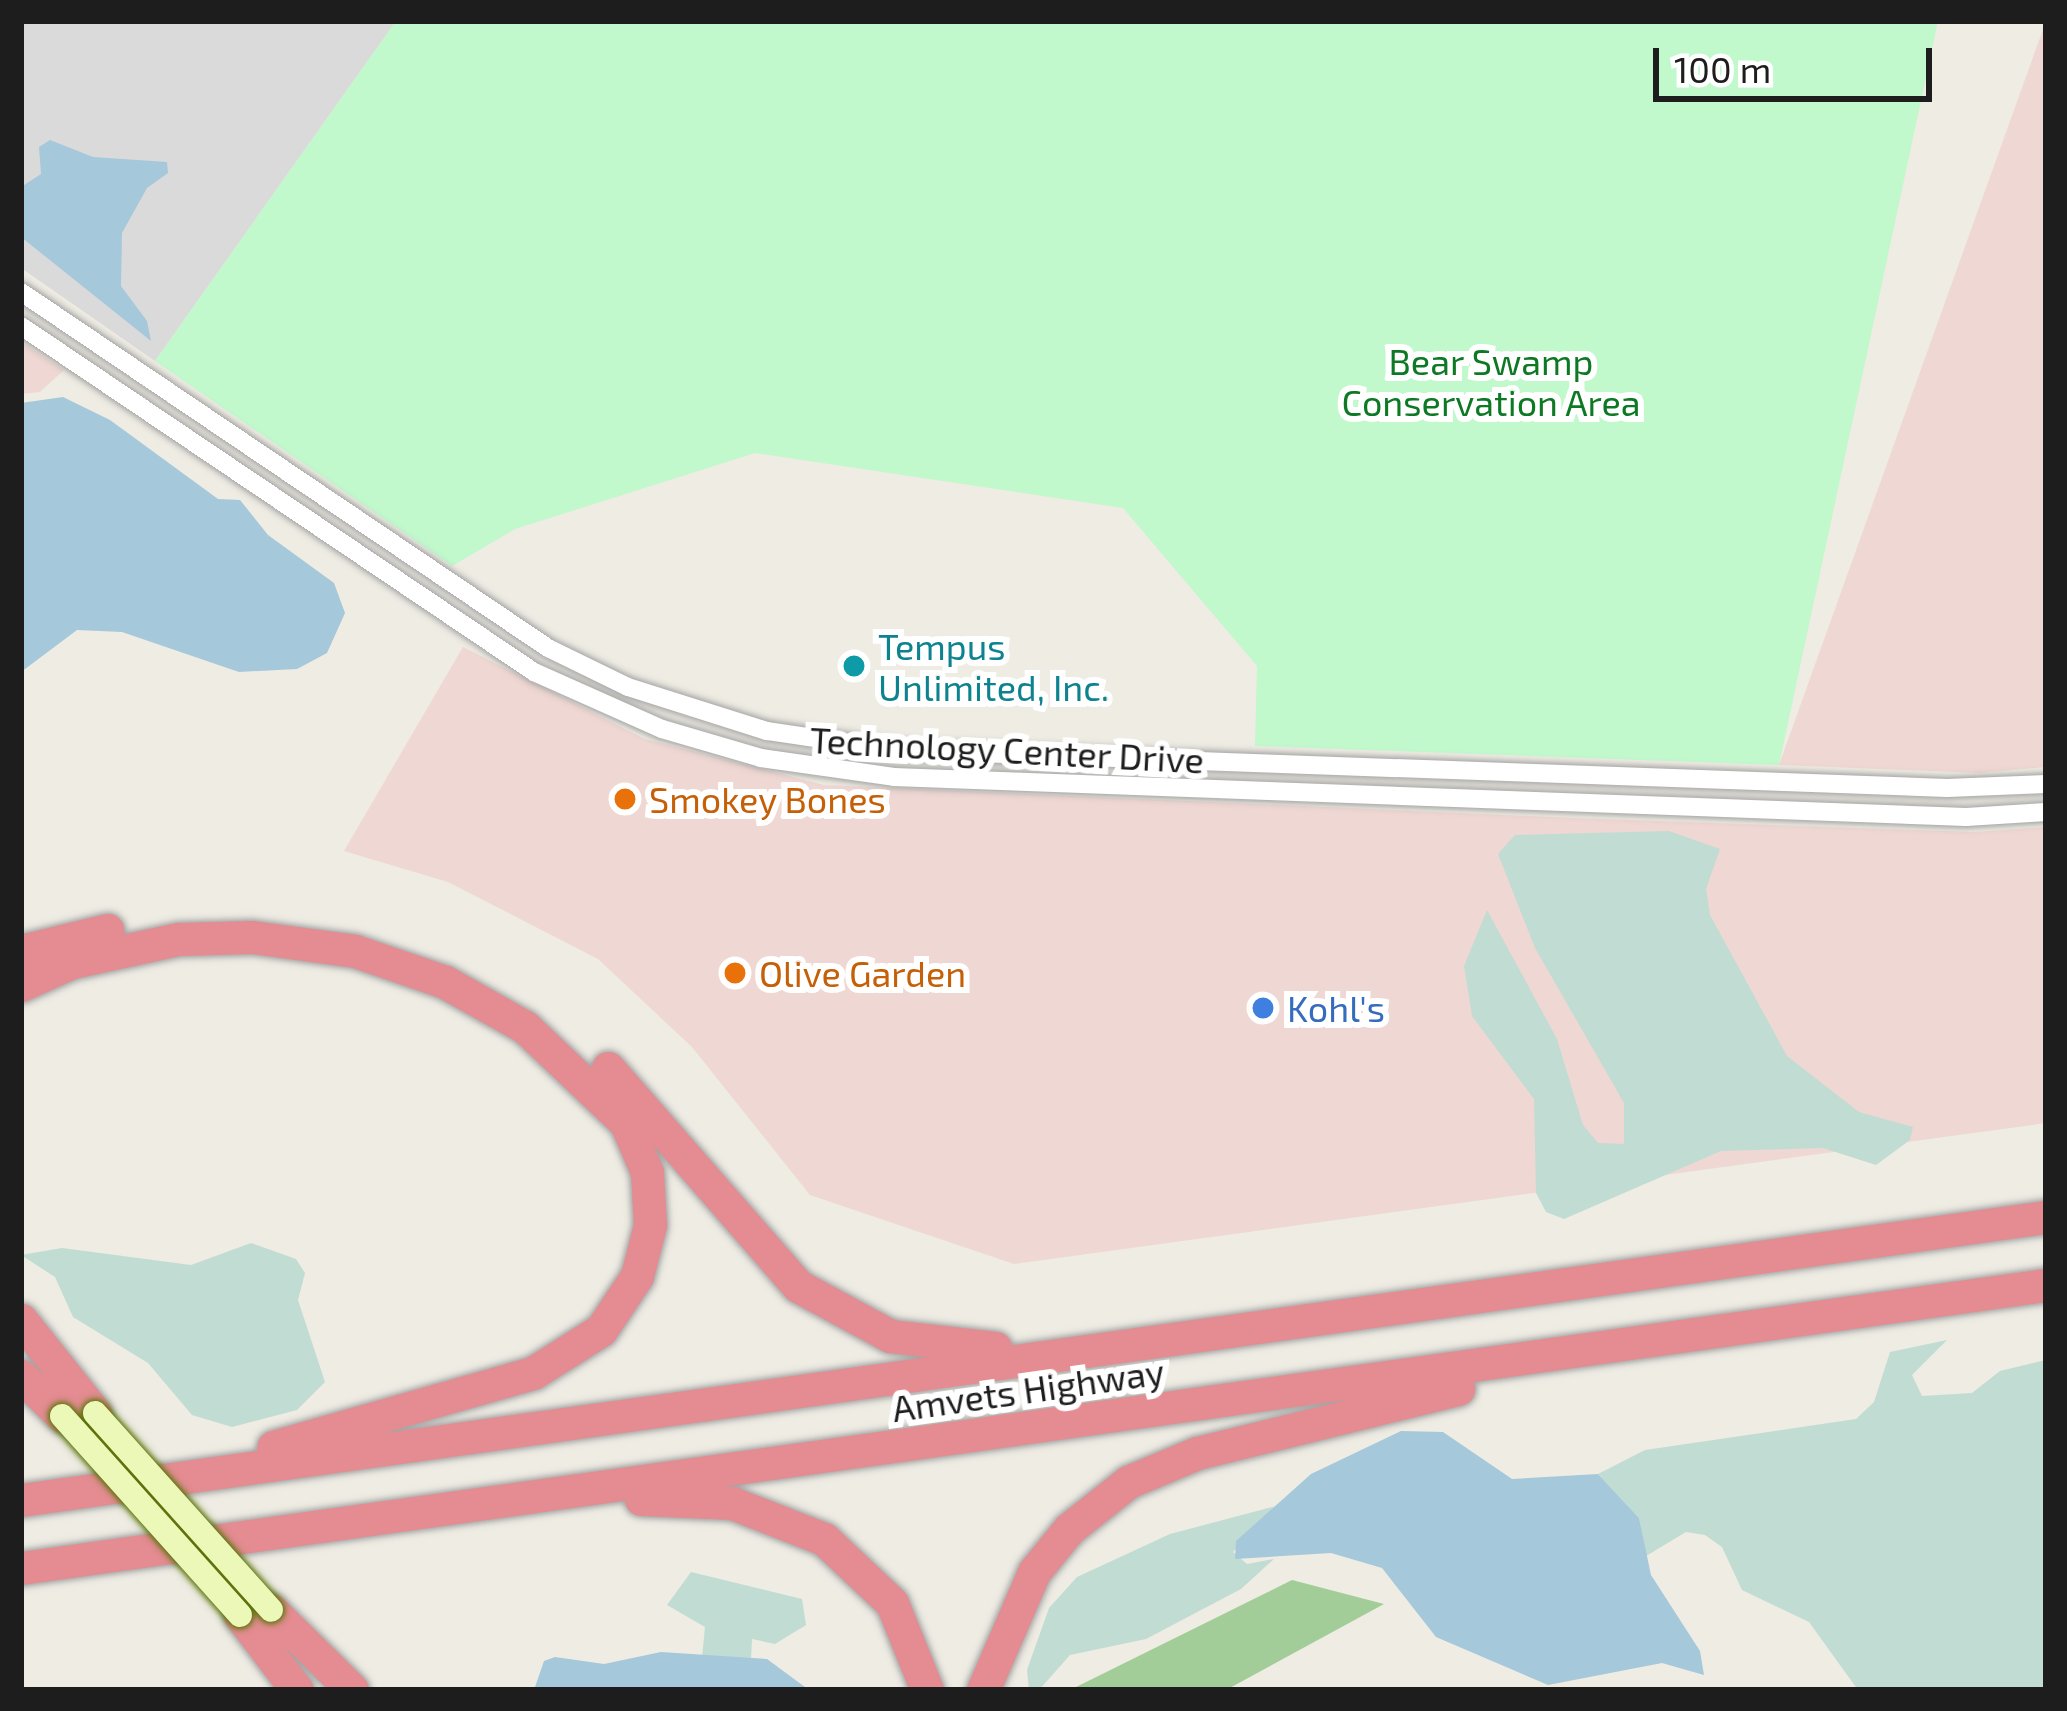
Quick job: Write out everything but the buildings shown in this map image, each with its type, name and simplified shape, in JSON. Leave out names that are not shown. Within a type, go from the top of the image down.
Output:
[{"type":"highway","points":[[21,951],[136,923],[214,915],[325,922],[416,946],[486,978],[569,1032],[630,1091],[776,1266],[849,1319],[916,1342],[999,1348],[1212,1334]]},
{"type":"highway","points":[[21,985],[102,953],[197,938],[321,944],[409,967],[491,1006],[582,1073],[626,1123],[649,1186],[646,1250],[626,1299],[556,1362],[260,1450],[98,1489]]},
{"type":"highway","name":"Amvets Highway","points":[[21,1500],[2046,1217]]},
{"type":"highway","name":"Amvets Highway","points":[[21,1568],[2046,1285]]},
{"type":"highway","points":[[983,1690],[1020,1596],[1050,1550],[1091,1509],[1155,1468],[1409,1400],[1840,1314]]},
{"type":"highway","points":[[21,1320],[78,1415]]},
{"type":"highway","points":[[21,1376],[78,1415]]},
{"type":"highway","points":[[400,1515],[670,1499],[758,1509],[824,1539],[874,1581],[913,1640],[927,1690]]},
{"type":"highway","points":[[21,1592],[234,1538]]},
{"type":"highway","points":[[255,1612],[297,1690]]},
{"type":"highway","points":[[255,1612],[352,1690]]},
{"type":"main road","points":[[78,1415],[255,1612]]},
{"type":"street","name":"Technology Center Drive","points":[[21,292],[548,648],[671,703],[767,730],[896,750],[1964,789],[2046,784]]},
{"type":"street","name":"Technology Center Drive","points":[[21,326],[534,672],[662,729],[761,758],[894,778],[1966,817],[2046,812]]},
{"type":"shaded area","points":[[21,21],[396,21],[155,361],[21,268]]},
{"type":"shaded area","points":[[2046,21],[2046,767],[1980,773],[1779,765]]},
{"type":"shaded area","points":[[50,140],[93,157],[167,162],[168,173],[147,188],[122,233],[121,286],[147,321],[151,341],[21,237],[21,187],[41,174],[39,147]]},
{"type":"shaded area","points":[[21,342],[64,370],[40,392],[21,394]]},
{"type":"shaded area","points":[[63,397],[110,420],[218,499],[240,500],[268,535],[334,583],[345,613],[327,653],[297,669],[239,672],[122,632],[77,630],[21,672],[21,403]]},
{"type":"shaded area","points":[[463,647],[645,739],[824,785],[1974,832],[2046,827],[2046,1123],[1014,1264],[810,1195],[692,1047],[598,959],[448,882],[344,851]]},
{"type":"shaded area","points":[[1669,831],[1720,849],[1706,889],[1710,915],[1787,1056],[1859,1112],[1913,1127],[1910,1140],[1876,1165],[1823,1148],[1721,1151],[1564,1219],[1546,1212],[1536,1193],[1534,1099],[1472,1016],[1464,966],[1487,910],[1557,1039],[1583,1125],[1598,1143],[1624,1144],[1624,1103],[1535,948],[1498,854],[1515,835]]},
{"type":"shaded area","points":[[251,1243],[296,1259],[305,1273],[298,1300],[325,1382],[297,1410],[232,1427],[192,1415],[148,1363],[73,1317],[55,1277],[21,1255],[62,1248],[191,1265]]},
{"type":"shaded area","points":[[1947,1340],[1912,1375],[1922,1396],[1972,1393],[2000,1371],[2046,1360],[2046,1688],[1858,1690],[1809,1622],[1742,1590],[1722,1547],[1705,1535],[1686,1532],[1646,1556],[1639,1518],[1598,1474],[1645,1450],[1856,1419],[1874,1402],[1890,1352]]},
{"type":"shaded area","points":[[1401,1431],[1443,1432],[1512,1479],[1598,1474],[1639,1518],[1651,1575],[1700,1651],[1704,1675],[1662,1663],[1548,1685],[1436,1637],[1382,1568],[1331,1553],[1235,1559],[1236,1541],[1311,1474]]},
{"type":"shaded area","points":[[1280,1505],[1233,1552],[1247,1564],[1274,1559],[1241,1589],[1146,1639],[1070,1655],[1039,1690],[1029,1690],[1027,1670],[1049,1608],[1077,1577],[1170,1534]]},
{"type":"shaded area","points":[[691,1572],[802,1599],[806,1625],[775,1644],[752,1639],[751,1659],[702,1658],[705,1627],[667,1605]]},
{"type":"shaded area","points":[[661,1652],[767,1659],[809,1690],[534,1690],[544,1661],[555,1657],[604,1664]]},
{"type":"green space","name":"Bear Swamp Conservation Area","points":[[396,21],[1938,21],[1779,765],[1255,746],[1257,666],[1123,508],[755,453],[515,529],[452,566],[155,361]]},
{"type":"green space","points":[[1292,1580],[1384,1604],[1226,1690],[1070,1690]]},
{"type":"place","name":"Tempus Unlimited, Inc.","points":[[854,666]]},
{"type":"place","name":"Smokey Bones","points":[[625,799]]},
{"type":"place","name":"Olive Garden","points":[[735,973]]},
{"type":"place","name":"Kohl's","points":[[1263,1008]]}]
